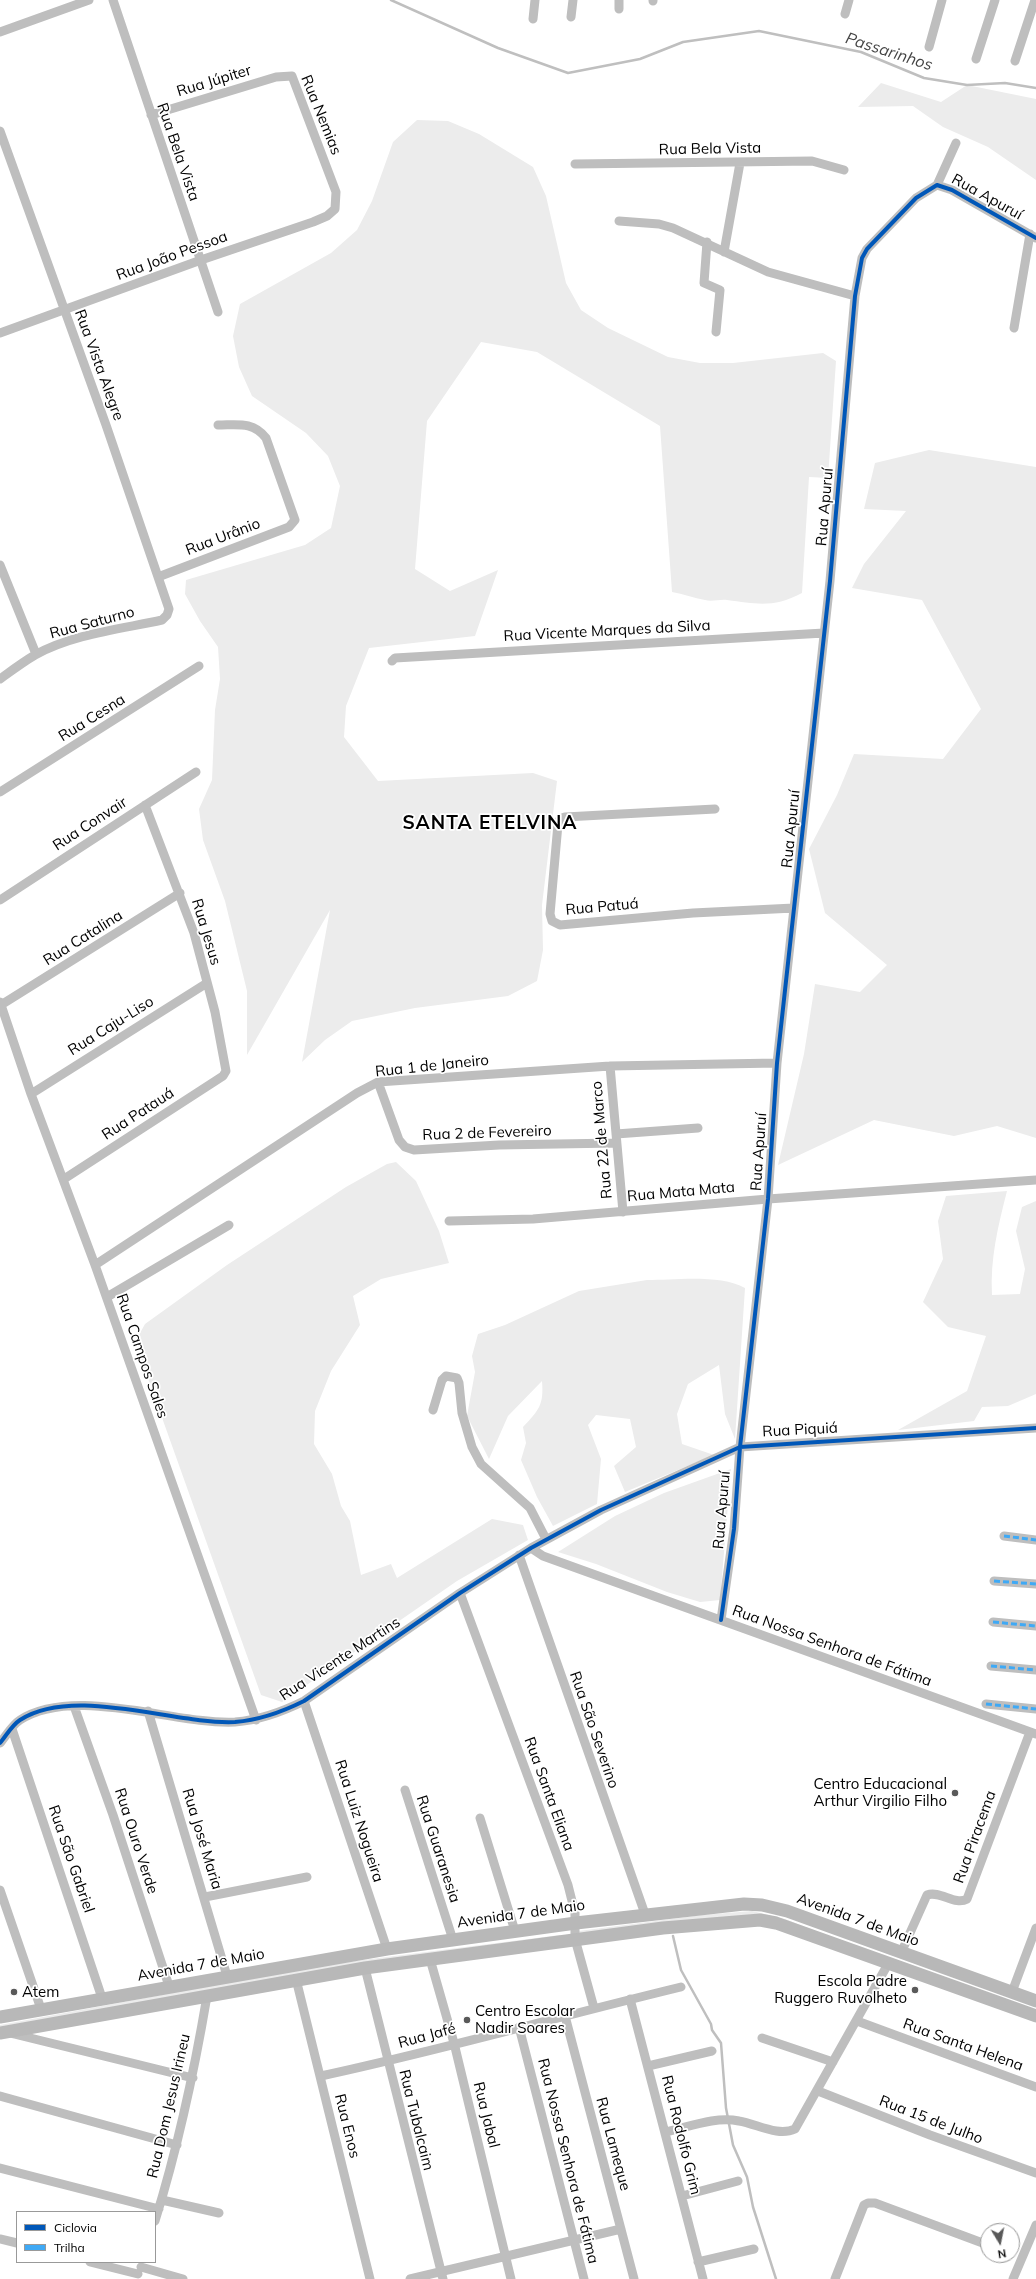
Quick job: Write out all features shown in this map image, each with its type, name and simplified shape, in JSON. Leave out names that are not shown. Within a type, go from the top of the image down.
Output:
[{"type":"main road","name":"Avenida 7 de Maio","points":[[0,2017],[169,1986],[387,1949],[645,1914],[744,1904],[762,1905],[787,1911],[1036,2001]]},
{"type":"main road","name":"Avenida 7 de Maio","points":[[2,2032],[365,1968],[663,1928],[760,1920],[776,1923],[1036,2016]]},
{"type":"street","points":[[0,32],[89,0]]},
{"type":"street","name":"Rua Bela Vista","points":[[113,0],[218,312]]},
{"type":"street","points":[[533,19],[535,0]]},
{"type":"street","points":[[571,17],[573,0]]},
{"type":"street","points":[[845,14],[849,0]]},
{"type":"street","points":[[929,47],[942,0]]},
{"type":"street","points":[[976,59],[995,0]]},
{"type":"street","points":[[1015,61],[1035,0]]},
{"type":"street","name":"Rua Nemias","points":[[263,81],[287,75],[292,76],[336,192]]},
{"type":"street","name":"Rua Júpiter","points":[[151,115],[263,81]]},
{"type":"street","name":"Rua Vista Alegre","points":[[0,131],[169,609]]},
{"type":"street","points":[[937,185],[956,143]]},
{"type":"street","name":"Rua Bela Vista","points":[[575,164],[812,161],[844,170]]},
{"type":"street","points":[[724,252],[740,162]]},
{"type":"street","name":"Rua Apuruí","points":[[721,1620],[734,1529],[740,1447],[768,1199],[777,1063],[824,633],[839,485],[855,296],[862,258],[867,249],[916,198],[937,185],[952,190],[1033,236]]},
{"type":"street","name":"Rua João Pessoa","points":[[0,333],[200,260],[327,216],[336,209],[336,192]]},
{"type":"street","points":[[619,221],[660,224],[707,242],[724,252],[768,272],[855,296]]},
{"type":"street","points":[[1014,328],[1033,236]]},
{"type":"street","points":[[707,242],[704,283],[720,290],[716,332]]},
{"type":"street","name":"Rua Urânio","points":[[158,577],[289,527],[295,520],[266,438],[259,430],[248,425],[218,425]]},
{"type":"street","points":[[0,565],[36,654]]},
{"type":"street","name":"Rua Saturno","points":[[0,679],[36,654],[84,637],[162,620],[167,615],[169,609]]},
{"type":"street","name":"Rua Vicente Marques da Silva","points":[[392,661],[395,658],[824,633]]},
{"type":"street","name":"Rua Cesna","points":[[0,792],[199,666]]},
{"type":"street","name":"Rua Convair","points":[[0,900],[196,772]]},
{"type":"street","name":"Rua Jesus","points":[[145,805],[180,893],[194,933],[217,1020],[226,1071]]},
{"type":"street","name":"Rua Patuá","points":[[715,809],[565,817],[560,819],[558,824],[550,906],[552,921],[560,925],[693,913],[794,908]]},
{"type":"street","name":"Rua Catalina","points":[[1,1004],[180,893]]},
{"type":"street","name":"Rua Caju-Liso","points":[[31,1094],[207,982]]},
{"type":"street","name":"Rua Campos Sales","points":[[1,1004],[31,1094],[64,1179],[107,1298],[256,1720]]},
{"type":"street","name":"Rua 1 de Janeiro","points":[[95,1265],[350,1097],[378,1082],[610,1066],[777,1063]]},
{"type":"street","name":"Rua 22 de Marco","points":[[610,1066],[623,1212]]},
{"type":"street","name":"Rua Patauá","points":[[64,1179],[223,1076],[226,1071]]},
{"type":"street","name":"Rua 2 de Fevereiro","points":[[378,1082],[399,1140],[405,1147],[414,1150],[616,1139],[698,1128]]},
{"type":"street","name":"Rua Mata Mata","points":[[449,1221],[533,1218],[623,1212],[768,1199],[1036,1180]]},
{"type":"street","points":[[107,1298],[229,1225]]},
{"type":"street","points":[[433,1410],[442,1380],[446,1376],[457,1378],[459,1383],[465,1430],[481,1464],[530,1508],[546,1539]]},
{"type":"street","name":"Rua Piquiá","points":[[519,1555],[601,1510],[740,1447],[1036,1428]]},
{"type":"street","points":[[1004,1536],[1036,1540]]},
{"type":"street","name":"Rua Nossa Senhora de Fátima","points":[[531,1548],[543,1556],[1033,1733]]},
{"type":"street","name":"Rua Vicente Martins","points":[[0,1743],[12,1728],[20,1721],[33,1714],[74,1706],[148,1712],[227,1721],[256,1720],[278,1714],[304,1701],[460,1593],[519,1555]]},
{"type":"street","name":"Rua São Severino","points":[[519,1555],[645,1914]]},
{"type":"street","points":[[994,1581],[1036,1584]]},
{"type":"street","name":"Rua Santa Eliana","points":[[460,1593],[568,1886],[576,1923],[575,1939],[594,2008]]},
{"type":"street","points":[[993,1622],[1036,1626]]},
{"type":"street","points":[[991,1666],[1036,1670]]},
{"type":"street","name":"Rua Luiz Nogueira","points":[[304,1701],[387,1949]]},
{"type":"street","points":[[986,1704],[1036,1709]]},
{"type":"street","name":"Rua Ouro Verde","points":[[74,1706],[113,1815],[169,1986]]},
{"type":"street","name":"Rua José Maria","points":[[148,1712],[205,1897],[227,1976]]},
{"type":"street","name":"Rua São Gabriel","points":[[12,1728],[102,1998]]},
{"type":"street","name":"Rua Piracema","points":[[901,1953],[927,1895],[932,1894],[961,1901],[967,1899],[1033,1733]]},
{"type":"street","name":"Rua Guaranesia","points":[[405,1790],[453,1940]]},
{"type":"street","points":[[480,1818],[515,1932]]},
{"type":"street","points":[[205,1897],[307,1877]]},
{"type":"street","points":[[0,1890],[41,2009]]},
{"type":"street","points":[[1012,1992],[1036,1928]]},
{"type":"street","name":"Rua Jabal","points":[[430,1959],[454,2043],[511,2279]]},
{"type":"street","points":[[666,2132],[729,2119],[779,2132],[788,2132],[799,2124],[818,2091],[832,2062],[857,2021],[888,1964]]},
{"type":"street","name":"Rua Tubalcaim","points":[[365,1968],[387,2062],[442,2275]]},
{"type":"street","name":"Rua Enos","points":[[296,1979],[370,2279]]},
{"type":"street","name":"Rua Jafé","points":[[321,2076],[387,2062],[454,2043],[681,1987]]},
{"type":"street","name":"Rua Dom Jesus Irineu","points":[[156,2218],[177,2145],[193,2078],[207,1996]]},
{"type":"street","name":"Rua Rodolfo Grim","points":[[630,1999],[666,2132],[703,2279]]},
{"type":"street","name":"Rua Lameque","points":[[565,2016],[634,2279]]},
{"type":"street","name":"Rua Santa Helena","points":[[857,2021],[1036,2087]]},
{"type":"street","name":"Rua Nossa Senhora de Fátima","points":[[519,2027],[584,2279]]},
{"type":"street","points":[[2,2032],[193,2078]]},
{"type":"street","points":[[762,2038],[832,2062]]},
{"type":"street","points":[[648,2066],[712,2051]]},
{"type":"street","name":"Rua 15 de Julho","points":[[818,2091],[930,2135],[1036,2173]]},
{"type":"street","points":[[0,2096],[177,2145]]},
{"type":"street","points":[[0,2168],[159,2209]]},
{"type":"street","points":[[682,2196],[738,2181]]},
{"type":"street","points":[[162,2200],[219,2213]]},
{"type":"street","points":[[835,2279],[864,2205],[868,2202],[875,2203],[980,2242]]},
{"type":"street","points":[[1020,2250],[1036,2225]]},
{"type":"street","points":[[410,2279],[442,2275],[506,2256],[621,2229]]},
{"type":"street","points":[[0,2239],[16,2243]]},
{"type":"street","points":[[698,2262],[754,2249]]},
{"type":"street","points":[[96,2263],[183,2279]]},
{"type":"street","points":[[1013,2279],[1015,2263]]},
{"type":"shaded area","points":[[881,83],[941,102],[967,85],[1036,99],[1036,180],[988,147],[943,127],[913,106],[858,107]]},
{"type":"shaded area","points":[[417,120],[448,121],[479,134],[533,167],[546,196],[566,283],[581,310],[608,328],[668,357],[700,363],[733,363],[823,353],[836,361],[828,478],[809,477],[802,593],[783,601],[765,604],[724,600],[708,601],[672,592],[660,426],[537,352],[481,342],[427,421],[415,569],[450,591],[498,570],[475,636],[369,648],[346,706],[344,737],[378,781],[533,773],[557,781],[542,905],[543,950],[537,981],[508,996],[415,1008],[352,1021],[325,1040],[302,1062],[330,910],[247,1055],[247,991],[225,901],[203,840],[199,809],[212,780],[215,710],[220,679],[218,647],[200,621],[185,594],[186,580],[305,545],[331,528],[340,486],[328,456],[306,433],[252,396],[239,367],[233,336],[240,304],[331,253],[357,230],[372,201],[393,142]]},
{"type":"shaded area","points":[[929,450],[1036,467],[1036,1138],[997,1126],[954,1136],[874,1120],[778,1165],[804,1054],[815,984],[860,992],[887,965],[825,913],[809,849],[837,795],[854,754],[943,759],[981,709],[922,600],[852,588],[864,564],[906,511],[864,509],[875,463]]},
{"type":"shaded area","points":[[396,1162],[416,1181],[439,1231],[449,1263],[381,1279],[353,1296],[360,1325],[331,1371],[315,1411],[314,1444],[332,1474],[341,1506],[350,1521],[361,1575],[391,1564],[397,1578],[492,1519],[523,1525],[528,1540],[457,1581],[282,1702],[261,1695],[135,1342],[145,1324],[227,1265],[346,1187],[387,1164]]},
{"type":"shaded area","points":[[1007,1191],[993,1256],[992,1295],[1020,1294],[1025,1269],[1016,1231],[1022,1207],[1036,1201],[1036,1394],[1008,1406],[982,1407],[974,1421],[898,1430],[967,1391],[986,1336],[948,1327],[923,1302],[943,1259],[938,1221],[946,1196]]},
{"type":"shaded area","points":[[711,1279],[724,1281],[745,1288],[735,1439],[725,1414],[719,1365],[688,1384],[677,1414],[682,1444],[714,1455],[625,1492],[614,1466],[636,1447],[630,1419],[596,1415],[588,1425],[601,1459],[597,1504],[553,1526],[537,1497],[521,1460],[526,1443],[523,1427],[539,1407],[542,1396],[542,1381],[508,1416],[489,1459],[467,1416],[475,1372],[472,1356],[478,1334],[505,1325],[579,1291],[647,1280]]},
{"type":"shaded area","points":[[731,1469],[720,1600],[700,1602],[667,1592],[596,1564],[558,1552],[615,1516],[664,1493]]},
{"type":"shaded area","points":[[752,1911],[785,1919],[852,1945],[770,1921],[578,1936],[579,1931],[702,1915]]},
{"type":"shaded area","points":[[560,1935],[561,1937],[0,2029],[0,2025],[247,1979],[355,1961]]},
{"type":"waterway","name":"Passarinhos","points":[[391,0],[498,48],[568,73],[640,59],[683,42],[759,31],[861,52],[924,78],[967,85],[1005,83],[1036,88]]},
{"type":"waterway","points":[[673,1936],[681,1970],[711,2024],[712,2030],[721,2043],[726,2108],[733,2145],[747,2177],[753,2207],[776,2279]]},
{"type":"marked path","points":[[1004,1536],[1036,1540]]},
{"type":"marked path","points":[[994,1581],[1036,1584]]},
{"type":"marked path","points":[[993,1622],[1036,1626]]},
{"type":"marked path","points":[[991,1666],[1036,1670]]},
{"type":"marked path","points":[[986,1704],[1036,1709]]},
{"type":"cycle path","points":[[721,1620],[734,1529],[740,1447],[768,1199],[777,1063],[830,581],[855,296],[862,258],[867,249],[916,198],[937,185],[952,190],[1036,238]]},
{"type":"cycle path","points":[[0,1743],[20,1720],[43,1710],[68,1706],[96,1706],[183,1718],[235,1722],[262,1717],[288,1709],[304,1701],[460,1593],[531,1548],[601,1510],[740,1447],[1036,1428]]},
{"type":"place","name":"Centro Educacional Arthur Virgilio Filho","points":[[955,1793]]},
{"type":"place","name":"Escola Padre Ruggero Ruvolheto","points":[[915,1990]]},
{"type":"place","name":"Atem","points":[[14,1992]]},
{"type":"place","name":"Centro Escolar Nadir Soares","points":[[467,2020]]},
{"type":"district","name":"SANTA ETELVINA","points":[[490,823]]}]
